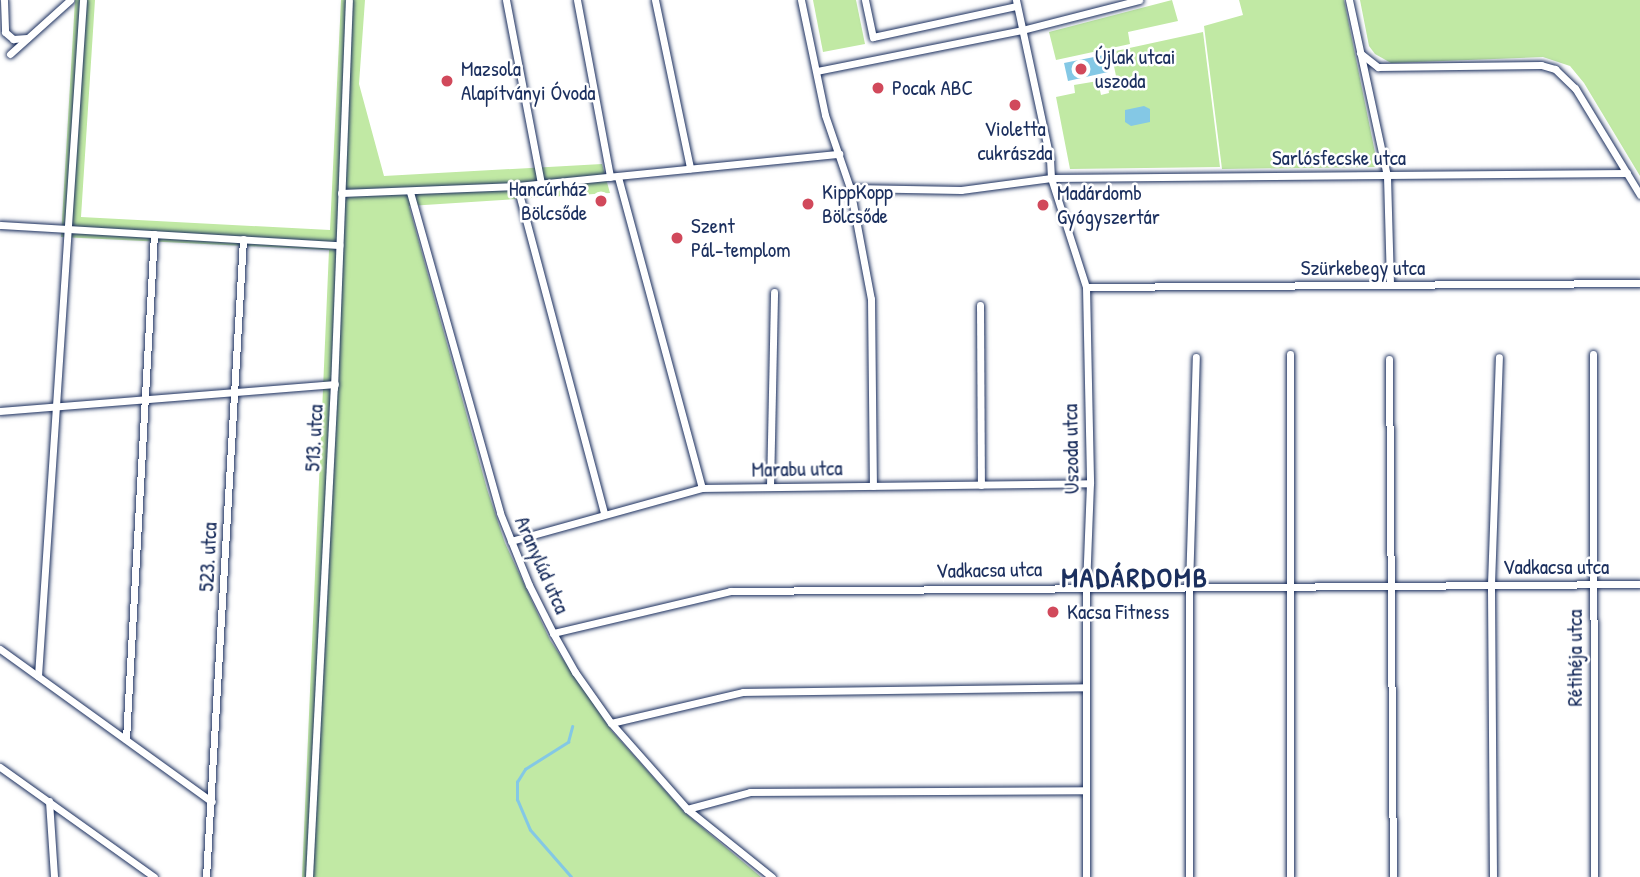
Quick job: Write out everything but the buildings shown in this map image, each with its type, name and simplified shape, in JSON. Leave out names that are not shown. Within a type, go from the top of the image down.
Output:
[{"type":"street","points":[[4,0],[5,32],[13,38],[28,38]]},
{"type":"street","points":[[10,54],[70,0]]},
{"type":"street","points":[[38,676],[83,0]]},
{"type":"street","name":"513. utca","points":[[309,877],[335,384],[349,0]]},
{"type":"street","points":[[506,0],[541,184]]},
{"type":"street","points":[[577,0],[614,177],[702,488]]},
{"type":"street","points":[[654,0],[690,168]]},
{"type":"street","points":[[801,0],[825,115],[850,188],[871,299],[873,486]]},
{"type":"street","points":[[865,0],[873,37],[1016,3]]},
{"type":"street","points":[[817,71],[1022,30],[1139,0]]},
{"type":"street","points":[[1349,0],[1387,176],[1390,285]]},
{"type":"street","name":"Uszoda utca","points":[[1016,3],[1050,159],[1051,178],[1086,287],[1090,483],[1086,586],[1086,877]]},
{"type":"street","points":[[1360,53],[1378,67],[1541,65],[1555,69],[1575,88],[1640,195]]},
{"type":"street","points":[[341,193],[517,186],[839,154]]},
{"type":"street","name":"Sarlósfecske utca","points":[[850,188],[961,190],[1051,178],[1627,173]]},
{"type":"street","points":[[517,186],[604,513]]},
{"type":"street","name":"Aranylúd utca","points":[[410,192],[491,485],[511,541],[553,633],[575,672],[611,723],[687,809],[772,877]]},
{"type":"street","points":[[0,225],[338,245]]},
{"type":"street","points":[[127,739],[154,234]]},
{"type":"street","name":"523. utca","points":[[206,877],[243,239]]},
{"type":"street","name":"Szürkebegy utca","points":[[1086,287],[1640,283]]},
{"type":"street","points":[[770,487],[774,292]]},
{"type":"street","points":[[979,304],[981,485]]},
{"type":"street","points":[[1290,354],[1290,877]]},
{"type":"street","name":"Rétihéja utca","points":[[1593,354],[1594,877]]},
{"type":"street","points":[[1493,877],[1492,584],[1499,356]]},
{"type":"street","points":[[1189,877],[1189,586],[1196,357]]},
{"type":"street","points":[[1389,359],[1393,877]]},
{"type":"street","points":[[0,411],[335,384]]},
{"type":"street","name":"Marabu utca","points":[[511,541],[604,513],[702,488],[1090,483]]},
{"type":"street","name":"Vadkacsa utca","points":[[553,633],[730,591],[1086,586],[1640,584]]},
{"type":"street","points":[[0,649],[212,802]]},
{"type":"street","points":[[611,723],[743,692],[1086,687]]},
{"type":"street","points":[[0,767],[154,877]]},
{"type":"street","points":[[687,809],[750,792],[1086,790]]},
{"type":"street","points":[[48,801],[54,877]]},
{"type":"green space","points":[[75,0],[95,0],[81,217],[330,230],[341,0],[365,0],[359,84],[384,176],[602,164],[610,193],[409,206],[487,489],[505,543],[550,640],[611,730],[685,813],[761,877],[302,877],[329,250],[61,237]]},
{"type":"green space","points":[[813,0],[856,0],[865,44],[823,52]]},
{"type":"green space","points":[[1172,0],[1178,21],[1128,32],[1130,44],[1056,60],[1049,32]]},
{"type":"green space","points":[[1239,0],[1344,0],[1378,167],[1222,169],[1204,26],[1243,15]]},
{"type":"green space","points":[[1360,0],[1640,0],[1640,176],[1584,83],[1570,66],[1543,57],[1391,63],[1375,54],[1369,46]]},
{"type":"green space","points":[[1203,32],[1220,167],[1070,169],[1056,97],[1075,93],[1074,85],[1098,81],[1101,95],[1109,93],[1107,78],[1116,76],[1111,52]]},
{"type":"water","points":[[1104,55],[1108,72],[1068,81],[1064,63]]},
{"type":"water","points":[[1144,106],[1150,109],[1150,122],[1131,126],[1125,122],[1125,110]]},
{"type":"waterway","points":[[571,877],[530,830],[517,800],[517,782],[525,769],[568,742],[572,727]]},
{"type":"place","name":"Újlak utcai uszoda","points":[[1081,69]]},
{"type":"place","name":"Mazsola Alapítványi Óvoda","points":[[447,81]]},
{"type":"place","name":"Pocak ABC","points":[[878,88]]},
{"type":"place","name":"Violetta cukrászda","points":[[1015,105]]},
{"type":"place","name":"Hancúrház Bölcsőde","points":[[601,201]]},
{"type":"place","name":"KippKopp Bölcsőde","points":[[808,204]]},
{"type":"place","name":"Madárdomb Gyógyszertár","points":[[1043,205]]},
{"type":"place","name":"Szent Pál-templom","points":[[677,238]]},
{"type":"place","name":"Kacsa Fitness","points":[[1053,612]]},
{"type":"district","name":"MADÁRDOMB","points":[[1135,577]]}]
